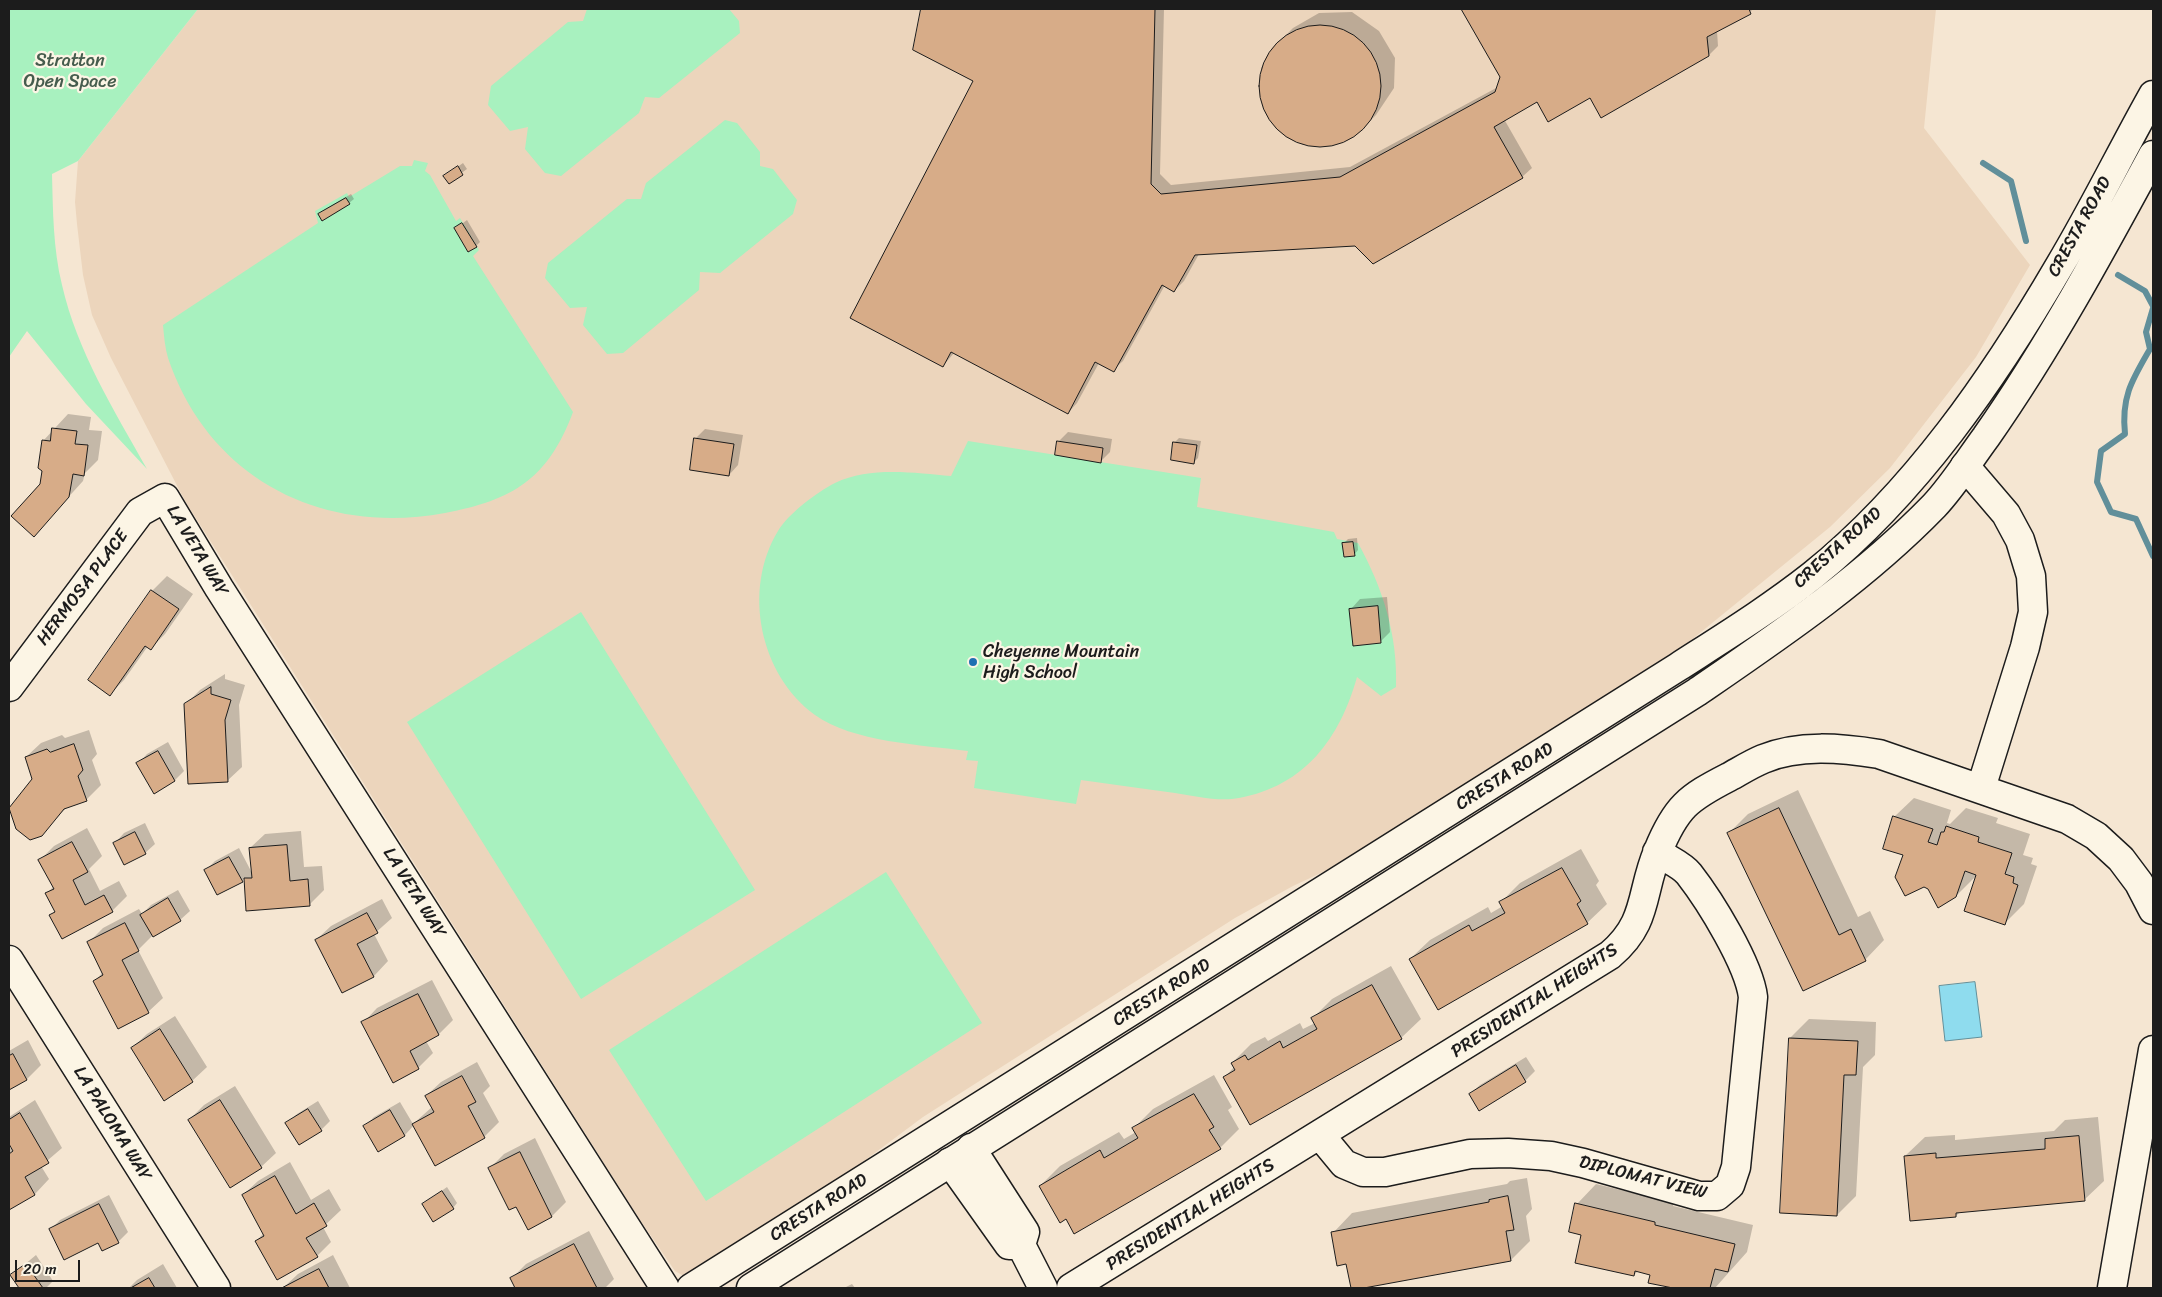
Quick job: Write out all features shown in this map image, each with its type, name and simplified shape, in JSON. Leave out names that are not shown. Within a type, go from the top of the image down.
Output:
[{"type":"street","name":"CRESTA ROAD","points":[[692,1288],[1669,673],[1762,612],[1813,575],[1855,537],[1912,478],[1971,403],[2060,265],[2153,96]]},
{"type":"street","name":"CRESTA ROAD","points":[[751,1288],[1696,692],[1777,636],[1876,561],[1935,504],[1965,466],[2032,368],[2081,287],[2153,155]]},
{"type":"street","points":[[1965,466],[2006,514],[2020,540],[2032,576],[2033,612],[2025,648],[1981,788]]},
{"type":"street","name":"HERMOSA PLACE","points":[[9,686],[140,512],[164,498]]},
{"type":"street","name":"LA VETA WAY","points":[[164,498],[219,588],[664,1288]]},
{"type":"street","name":"PRESIDENTIAL HEIGHTS","points":[[1071,1288],[1610,956],[1625,943],[1635,927],[1643,908],[1657,852],[1672,819],[1684,804],[1700,792],[1763,759],[1792,750],[1847,749],[1879,754],[2068,819],[2096,836],[2121,859],[2133,875],[2153,910]]},
{"type":"street","name":"DIPLOMAT VIEW","points":[[1320,1135],[1344,1164],[1363,1172],[1385,1172],[1470,1154],[1508,1153],[1551,1156],[1698,1196],[1717,1196],[1730,1185],[1736,1167],[1753,997],[1751,982],[1720,923],[1688,873],[1657,852]]},
{"type":"street","name":"LA PALOMA WAY","points":[[9,960],[216,1288]]},
{"type":"street","points":[[2112,1288],[2153,1050]]},
{"type":"street","points":[[961,1155],[1009,1245],[1021,1246],[1043,1288]]},
{"type":"shaded area","name":"Cheyenne Mountain High School","points":[[198,9],[1936,9],[1924,128],[2030,265],[1976,357],[1890,468],[1830,527],[1690,641],[1626,684],[1338,865],[1293,886],[1235,918],[923,1117],[844,1176],[688,1275],[682,1275],[675,1271],[638,1217],[185,501],[111,358],[92,315],[83,275],[75,202],[78,161]]},
{"type":"green space","name":"Stratton Open Space","points":[[9,9],[198,9],[78,161],[52,174],[57,257],[69,309],[77,333],[98,380],[147,469],[86,404],[27,331],[9,357]]},
{"type":"green space","points":[[587,9],[729,9],[739,21],[740,33],[659,98],[645,97],[639,113],[561,176],[545,173],[525,149],[528,127],[510,131],[488,105],[491,86],[568,22],[583,21]]},
{"type":"green space","points":[[725,120],[737,123],[760,152],[760,166],[773,169],[797,200],[793,214],[720,273],[700,272],[699,290],[623,353],[607,354],[583,325],[587,307],[570,308],[545,278],[548,263],[627,199],[641,199],[646,183]]},
{"type":"green space","points":[[414,160],[428,163],[425,171],[430,175],[456,221],[460,218],[479,250],[473,256],[573,412],[552,454],[525,483],[509,493],[469,508],[445,513],[399,518],[356,516],[314,506],[276,490],[241,466],[211,436],[187,400],[168,358],[163,325],[318,223],[315,211],[347,193],[349,197],[400,166],[412,166]]},
{"type":"green space","points":[[968,441],[1201,478],[1197,507],[1334,532],[1337,539],[1358,543],[1375,577],[1387,613],[1394,649],[1396,687],[1381,696],[1357,677],[1341,720],[1330,739],[1301,771],[1283,783],[1262,792],[1231,799],[1207,798],[1081,780],[1076,804],[974,788],[978,761],[966,760],[968,751],[888,741],[868,737],[830,724],[815,715],[796,698],[781,678],[770,655],[762,630],[759,605],[761,579],[767,554],[778,531],[796,511],[820,492],[835,483],[849,478],[863,474],[893,472],[951,476]]},
{"type":"green space","points":[[581,612],[755,890],[581,999],[407,722]]},
{"type":"green space","points":[[886,872],[982,1023],[706,1201],[609,1050]]},
{"type":"water","points":[[1975,982],[1982,1037],[1945,1041],[1939,986]]},
{"type":"building","points":[[921,9],[1155,9],[1151,184],[1161,194],[1340,177],[1495,92],[1500,77],[1461,9],[1749,9],[1751,14],[1707,37],[1709,56],[1601,118],[1590,98],[1548,122],[1537,102],[1494,127],[1523,178],[1373,264],[1355,246],[1195,255],[1174,292],[1162,285],[1114,372],[1095,362],[1068,414],[951,352],[943,367],[850,318],[973,81],[913,50]]},
{"type":"building","points":[[1320,25],[1343,30],[1363,43],[1376,63],[1381,86],[1376,109],[1363,129],[1343,142],[1320,147],[1297,142],[1277,129],[1264,109],[1259,86],[1264,63],[1277,43],[1297,30]]},
{"type":"building","points":[[458,166],[463,175],[449,184],[443,176]]},
{"type":"building","points":[[346,198],[350,204],[322,221],[318,214]]},
{"type":"building","points":[[462,223],[477,247],[468,252],[454,228]]},
{"type":"building","points":[[52,428],[77,431],[75,444],[88,445],[84,476],[73,474],[69,497],[34,537],[11,516],[40,484],[42,471],[38,468],[42,440],[50,441]]},
{"type":"building","points":[[694,438],[734,444],[729,476],[690,470]]},
{"type":"building","points":[[1057,441],[1103,448],[1101,463],[1055,455]]},
{"type":"building","points":[[1173,442],[1197,445],[1194,464],[1171,460]]},
{"type":"building","points":[[1353,542],[1355,556],[1344,557],[1342,543]]},
{"type":"building","points":[[151,590],[179,609],[151,650],[145,646],[110,696],[88,680]]},
{"type":"building","points":[[1378,606],[1381,643],[1353,646],[1349,609]]},
{"type":"building","points":[[211,687],[211,694],[231,700],[225,720],[228,782],[188,784],[184,704]]},
{"type":"building","points":[[74,744],[83,770],[78,776],[87,801],[64,809],[42,836],[30,840],[16,829],[9,808],[32,779],[25,757],[47,749],[50,752]]},
{"type":"building","points":[[158,751],[175,781],[154,794],[136,763]]},
{"type":"building","points":[[1779,808],[1839,935],[1851,929],[1866,961],[1803,991],[1727,833]]},
{"type":"building","points":[[1893,816],[1933,829],[1928,842],[1937,845],[1941,832],[1944,832],[1946,826],[1979,837],[1978,842],[2012,853],[2005,874],[2014,877],[2013,883],[2018,885],[2005,925],[1964,911],[1976,875],[1965,871],[1956,897],[1938,908],[1928,889],[1924,887],[1905,896],[1895,877],[1903,855],[1883,849]]},
{"type":"building","points":[[135,832],[146,854],[124,865],[113,843]]},
{"type":"building","points":[[72,842],[88,872],[73,880],[85,905],[104,895],[113,912],[62,939],[49,915],[55,912],[45,893],[54,889],[38,860]]},
{"type":"building","points":[[287,845],[290,881],[308,879],[310,906],[246,911],[244,878],[252,878],[249,848]]},
{"type":"building","points":[[229,857],[243,882],[217,895],[204,870]]},
{"type":"building","points":[[1562,868],[1581,901],[1577,904],[1588,924],[1438,1010],[1409,959],[1469,925],[1472,931],[1505,913],[1499,902]]},
{"type":"building","points":[[168,898],[181,921],[153,937],[140,915]]},
{"type":"building","points":[[367,913],[378,933],[357,944],[374,977],[342,993],[315,940]]},
{"type":"building","points":[[125,923],[139,951],[122,960],[149,1013],[118,1029],[93,981],[103,975],[87,942]]},
{"type":"building","points":[[1372,985],[1402,1039],[1250,1125],[1223,1077],[1235,1070],[1231,1063],[1245,1055],[1248,1060],[1280,1041],[1283,1048],[1317,1029],[1311,1018]]},
{"type":"building","points":[[418,994],[439,1035],[410,1051],[419,1069],[393,1083],[361,1022]]},
{"type":"building","points":[[160,1029],[193,1082],[164,1101],[131,1048]]},
{"type":"building","points":[[1789,1038],[1858,1041],[1856,1075],[1844,1075],[1837,1216],[1780,1213]]},
{"type":"building","points":[[13,1054],[27,1080],[9,1090],[9,1056]]},
{"type":"building","points":[[1516,1065],[1526,1082],[1479,1111],[1469,1094]]},
{"type":"building","points":[[462,1076],[476,1102],[468,1106],[485,1138],[435,1166],[412,1124],[434,1112],[425,1096]]},
{"type":"building","points":[[1194,1094],[1214,1127],[1209,1130],[1221,1149],[1074,1234],[1066,1219],[1060,1223],[1039,1186],[1100,1150],[1104,1158],[1138,1138],[1132,1128]]},
{"type":"building","points":[[220,1100],[262,1168],[230,1188],[188,1120]]},
{"type":"building","points":[[308,1109],[322,1131],[299,1145],[285,1123]]},
{"type":"building","points":[[390,1110],[405,1136],[378,1152],[363,1126]]},
{"type":"building","points":[[20,1113],[49,1163],[25,1177],[35,1195],[9,1210],[9,1154],[13,1151],[9,1144],[9,1120]]},
{"type":"building","points":[[2079,1136],[2085,1201],[1956,1213],[1956,1217],[1910,1221],[1904,1156],[1936,1153],[1936,1158],[2045,1149],[2045,1139]]},
{"type":"building","points":[[520,1152],[552,1217],[528,1230],[516,1207],[509,1210],[488,1168]]},
{"type":"building","points":[[275,1176],[296,1214],[314,1203],[327,1226],[306,1238],[318,1257],[277,1280],[255,1241],[264,1236],[242,1195]]},
{"type":"building","points":[[442,1191],[454,1209],[433,1222],[422,1204]]},
{"type":"building","points":[[1508,1196],[1514,1230],[1506,1231],[1511,1261],[1364,1288],[1351,1288],[1346,1264],[1337,1266],[1331,1232],[1489,1202],[1489,1200]]},
{"type":"building","points":[[1575,1203],[1735,1244],[1728,1272],[1715,1269],[1710,1288],[1673,1288],[1648,1283],[1650,1275],[1635,1271],[1634,1276],[1575,1263],[1581,1235],[1569,1232]]},
{"type":"building","points":[[99,1204],[119,1243],[102,1251],[98,1243],[64,1260],[49,1229]]},
{"type":"building","points":[[574,1244],[597,1288],[515,1288],[510,1278]]},
{"type":"building","points":[[26,1264],[43,1288],[19,1288],[10,1275]]},
{"type":"building","points":[[319,1269],[329,1288],[282,1288]]},
{"type":"building","points":[[149,1278],[155,1288],[131,1288]]},
{"type":"waterway","points":[[1983,163],[2011,181],[2026,241]]},
{"type":"waterway","points":[[2118,275],[2145,291],[2153,306]]},
{"type":"waterway","points":[[2153,308],[2146,332],[2150,349],[2133,380],[2126,399],[2125,434],[2101,451],[2097,482],[2111,512],[2136,519],[2153,556]]},
{"type":"place","name":"Cheyenne Mountain High School","points":[[973,662]]}]
